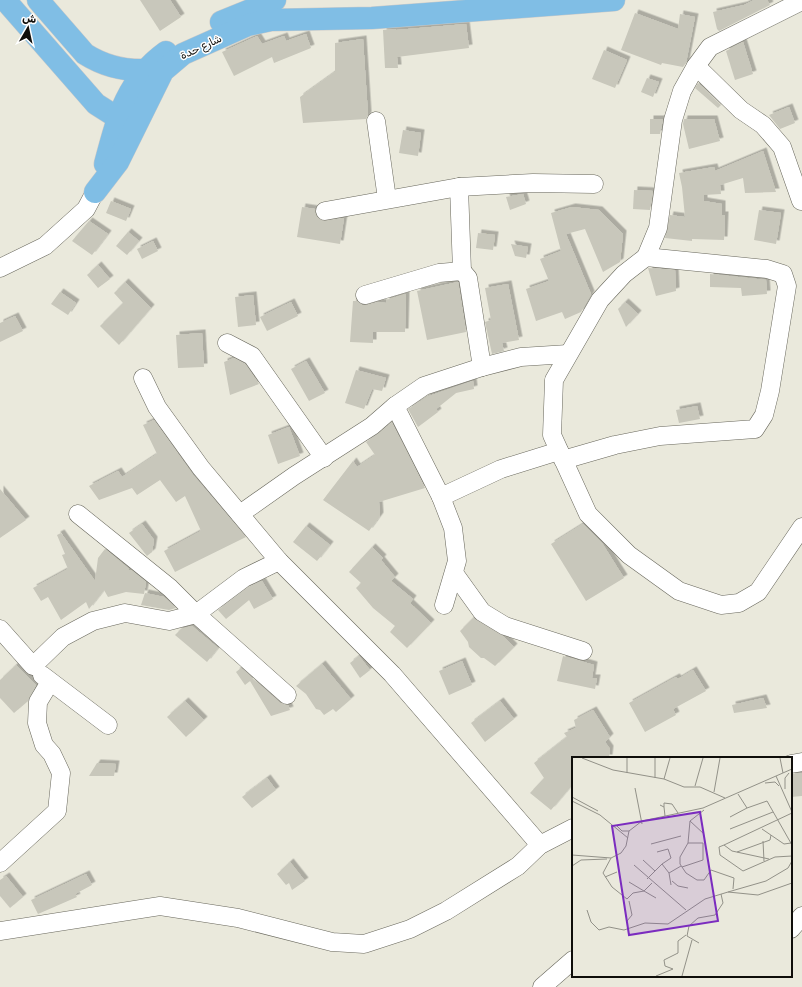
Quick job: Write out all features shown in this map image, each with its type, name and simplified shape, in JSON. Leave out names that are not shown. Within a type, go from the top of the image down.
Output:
[{"type":"main road","points":[[5,0],[96,104],[126,123]]},
{"type":"main road","points":[[38,0],[85,54],[94,60],[117,68],[146,70]]},
{"type":"main road","name":"شارع حدة","points":[[95,192],[111,172],[126,123],[129,92],[146,70],[171,48],[197,32],[272,5],[372,18],[614,0]]},
{"type":"main road","name":"شارع حدة","points":[[95,192],[106,161],[126,123],[163,72],[176,59],[248,25],[272,5]]},
{"type":"main road","points":[[96,104],[106,134],[106,161]]},
{"type":"street","points":[[802,1],[710,47],[696,66],[682,91],[673,120],[658,228],[646,257],[624,274],[600,300],[554,380],[552,435],[588,514],[629,555],[679,591],[721,605],[739,603],[758,592],[802,527]]},
{"type":"street","points":[[696,66],[741,110],[763,125],[782,147],[801,201]]},
{"type":"street","points":[[376,121],[387,199]]},
{"type":"street","points":[[325,211],[459,187],[533,183],[594,184]]},
{"type":"street","points":[[459,187],[462,271],[468,278],[482,367]]},
{"type":"street","points":[[0,268],[45,246],[86,209],[95,192]]},
{"type":"street","points":[[441,497],[501,469],[561,456],[660,436],[755,429],[764,415],[770,391],[787,286],[783,274],[767,269],[646,257]]},
{"type":"street","points":[[365,295],[439,273],[462,271]]},
{"type":"street","points":[[227,343],[252,356],[324,458]]},
{"type":"street","points":[[240,514],[294,476],[372,426],[395,406],[424,386],[482,367],[521,358],[568,354]]},
{"type":"street","points":[[143,378],[157,408],[174,432],[201,468],[279,561],[392,674],[540,845]]},
{"type":"street","points":[[395,406],[441,497],[453,528],[457,561],[444,605]]},
{"type":"street","points":[[78,514],[170,588],[196,614],[287,695]]},
{"type":"street","points":[[33,666],[63,638],[93,621],[125,613],[169,621],[196,614],[244,578],[279,561]]},
{"type":"street","points":[[454,573],[482,612],[505,626],[583,651]]},
{"type":"street","points":[[0,629],[33,666],[50,682],[108,725]]},
{"type":"street","points":[[0,863],[57,811],[60,796],[61,773],[52,754],[44,745],[37,723],[38,702],[50,682]]},
{"type":"street","points":[[792,764],[802,762]]},
{"type":"street","points":[[0,931],[160,906],[238,918],[332,942],[364,944],[410,929],[446,911],[518,866],[540,845],[572,829]]},
{"type":"street","points":[[792,927],[802,916]]},
{"type":"street","points":[[542,987],[572,961]]},
{"type":"building","points":[[140,0],[170,0],[181,17],[160,31]]},
{"type":"building","points":[[754,0],[767,0],[770,5],[719,31],[717,29],[713,12],[744,5]]},
{"type":"building","points":[[635,13],[678,29],[680,14],[695,17],[686,63],[683,67],[662,63],[661,65],[621,50]]},
{"type":"building","points":[[466,24],[469,48],[397,57],[398,68],[385,68],[383,30]]},
{"type":"building","points":[[306,34],[311,48],[274,63],[272,57],[234,76],[222,52],[257,36],[262,44],[284,36],[286,41]]},
{"type":"building","points":[[363,39],[368,115],[366,119],[303,123],[300,97],[335,72],[335,43]]},
{"type":"building","points":[[743,42],[753,74],[735,80],[726,51]]},
{"type":"building","points":[[604,50],[627,60],[615,88],[592,79]]},
{"type":"building","points":[[647,78],[659,82],[653,97],[641,92]]},
{"type":"building","points":[[698,83],[721,105],[718,108],[695,88]]},
{"type":"building","points":[[789,107],[795,123],[780,129],[769,115]]},
{"type":"building","points":[[650,119],[663,119],[660,134],[650,134]]},
{"type":"building","points":[[684,119],[714,119],[720,141],[689,149],[683,124]]},
{"type":"building","points":[[403,130],[421,133],[418,156],[399,153]]},
{"type":"building","points":[[763,151],[776,192],[745,193],[743,178],[720,185],[721,194],[704,195],[704,201],[722,204],[722,215],[725,215],[724,240],[692,239],[692,241],[665,238],[670,215],[685,217],[679,173],[714,167],[715,171]]},
{"type":"building","points":[[634,190],[653,191],[650,210],[633,209]]},
{"type":"building","points":[[523,194],[526,204],[510,210],[506,197]]},
{"type":"building","points":[[111,201],[131,209],[126,221],[106,213]]},
{"type":"building","points":[[302,207],[315,209],[317,217],[322,221],[344,218],[340,244],[297,237]]},
{"type":"building","points":[[572,207],[599,210],[623,234],[620,262],[603,272],[585,229],[566,234],[591,294],[581,312],[565,319],[562,312],[536,321],[526,289],[549,281],[540,259],[561,251],[551,213]]},
{"type":"building","points":[[759,210],[781,213],[776,244],[754,240]]},
{"type":"building","points":[[89,221],[108,234],[92,255],[72,241]]},
{"type":"building","points":[[128,232],[139,241],[127,255],[116,246]]},
{"type":"building","points":[[478,233],[495,235],[493,250],[476,248]]},
{"type":"building","points":[[153,241],[158,251],[142,259],[137,249]]},
{"type":"building","points":[[511,244],[528,247],[526,258],[515,256]]},
{"type":"building","points":[[98,265],[110,279],[98,288],[87,275]]},
{"type":"building","points":[[648,268],[675,270],[676,291],[656,296]]},
{"type":"building","points":[[710,274],[766,280],[767,294],[742,296],[741,288],[710,287]]},
{"type":"building","points":[[125,282],[151,308],[119,345],[100,326],[123,303],[114,293]]},
{"type":"building","points":[[458,282],[466,332],[427,340],[417,291]]},
{"type":"building","points":[[508,284],[519,340],[502,343],[504,351],[492,354],[485,322],[491,320],[485,288]]},
{"type":"building","points":[[60,292],[76,303],[68,315],[51,304]]},
{"type":"building","points":[[406,294],[405,332],[373,332],[373,343],[350,342],[353,301],[357,301],[362,305],[378,302],[386,303],[386,300]]},
{"type":"building","points":[[253,295],[256,325],[238,327],[235,297]]},
{"type":"building","points":[[291,302],[298,316],[267,331],[260,317]]},
{"type":"building","points":[[625,302],[638,314],[626,327],[618,309]]},
{"type":"building","points":[[15,316],[23,331],[0,342],[0,323]]},
{"type":"building","points":[[202,333],[204,367],[178,368],[176,335]]},
{"type":"building","points":[[234,358],[245,364],[259,384],[230,395],[224,362]]},
{"type":"building","points":[[306,361],[325,393],[309,401],[291,369]]},
{"type":"building","points":[[356,370],[386,378],[382,391],[372,389],[364,409],[345,403]]},
{"type":"building","points":[[473,381],[474,389],[456,393],[436,409],[438,412],[418,427],[408,409],[429,396]]},
{"type":"building","points":[[697,406],[700,419],[679,423],[676,410]]},
{"type":"building","points":[[154,420],[193,475],[246,537],[175,572],[164,551],[201,531],[185,496],[176,502],[160,480],[137,495],[132,488],[99,500],[89,486],[118,471],[122,477],[157,454],[143,425]]},
{"type":"building","points":[[392,423],[425,488],[379,502],[380,516],[369,531],[323,500],[353,461],[357,467],[375,455],[366,442]]},
{"type":"building","points":[[289,427],[300,456],[278,464],[268,435]]},
{"type":"building","points":[[0,489],[26,520],[0,538]]},
{"type":"building","points":[[142,524],[154,540],[152,552],[147,556],[129,533]]},
{"type":"building","points":[[583,524],[602,543],[624,578],[586,601],[551,544]]},
{"type":"building","points":[[306,526],[330,545],[317,561],[293,542]]},
{"type":"building","points":[[61,533],[95,581],[98,558],[105,549],[129,569],[127,570],[131,570],[146,582],[144,594],[126,592],[108,597],[104,590],[89,609],[86,602],[61,620],[48,597],[41,601],[33,588],[68,569],[62,555],[65,554],[57,535]]},
{"type":"building","points":[[372,547],[383,558],[381,560],[395,577],[391,581],[413,599],[410,603],[431,623],[407,648],[390,632],[395,626],[373,608],[356,588],[361,583],[349,572]]},
{"type":"building","points":[[262,581],[273,599],[254,609],[249,600],[226,619],[218,610],[249,587]]},
{"type":"building","points":[[145,593],[164,597],[176,608],[169,610],[141,605]]},
{"type":"building","points":[[473,618],[503,636],[514,647],[495,666],[484,658],[481,658],[469,647],[468,642],[460,631]]},
{"type":"building","points":[[192,626],[218,648],[207,662],[175,635],[181,629]]},
{"type":"building","points":[[359,656],[370,670],[360,678],[350,663]]},
{"type":"building","points":[[563,656],[594,665],[592,678],[597,678],[595,689],[557,681]]},
{"type":"building","points":[[462,661],[472,685],[449,695],[439,671]]},
{"type":"building","points":[[322,664],[351,699],[336,712],[333,709],[324,715],[320,710],[316,709],[306,694],[296,686]]},
{"type":"building","points":[[16,665],[36,685],[28,701],[14,713],[0,698],[0,680]]},
{"type":"building","points":[[241,668],[280,703],[288,705],[290,710],[271,716],[250,681],[245,685],[236,672]]},
{"type":"building","points":[[693,670],[706,691],[673,709],[676,715],[645,732],[629,703],[676,677],[678,679]]},
{"type":"building","points":[[763,698],[767,708],[734,713],[732,705]]},
{"type":"building","points":[[185,701],[204,720],[186,737],[167,717]]},
{"type":"building","points":[[500,701],[514,719],[485,742],[471,723]]},
{"type":"building","points":[[593,710],[610,737],[605,742],[610,749],[609,757],[572,757],[572,785],[551,810],[530,793],[544,778],[534,763],[567,737],[564,733],[576,728],[574,720]]},
{"type":"building","points":[[97,763],[116,764],[114,776],[89,776]]},
{"type":"building","points":[[802,773],[802,796],[792,797],[792,774]]},
{"type":"building","points":[[267,778],[276,790],[252,808],[242,797]]},
{"type":"building","points":[[290,862],[305,881],[292,890],[289,883],[286,885],[277,874]]},
{"type":"building","points":[[86,874],[92,885],[75,894],[77,897],[38,914],[31,900]]},
{"type":"building","points":[[6,876],[23,897],[10,908],[0,896],[0,880]]}]
